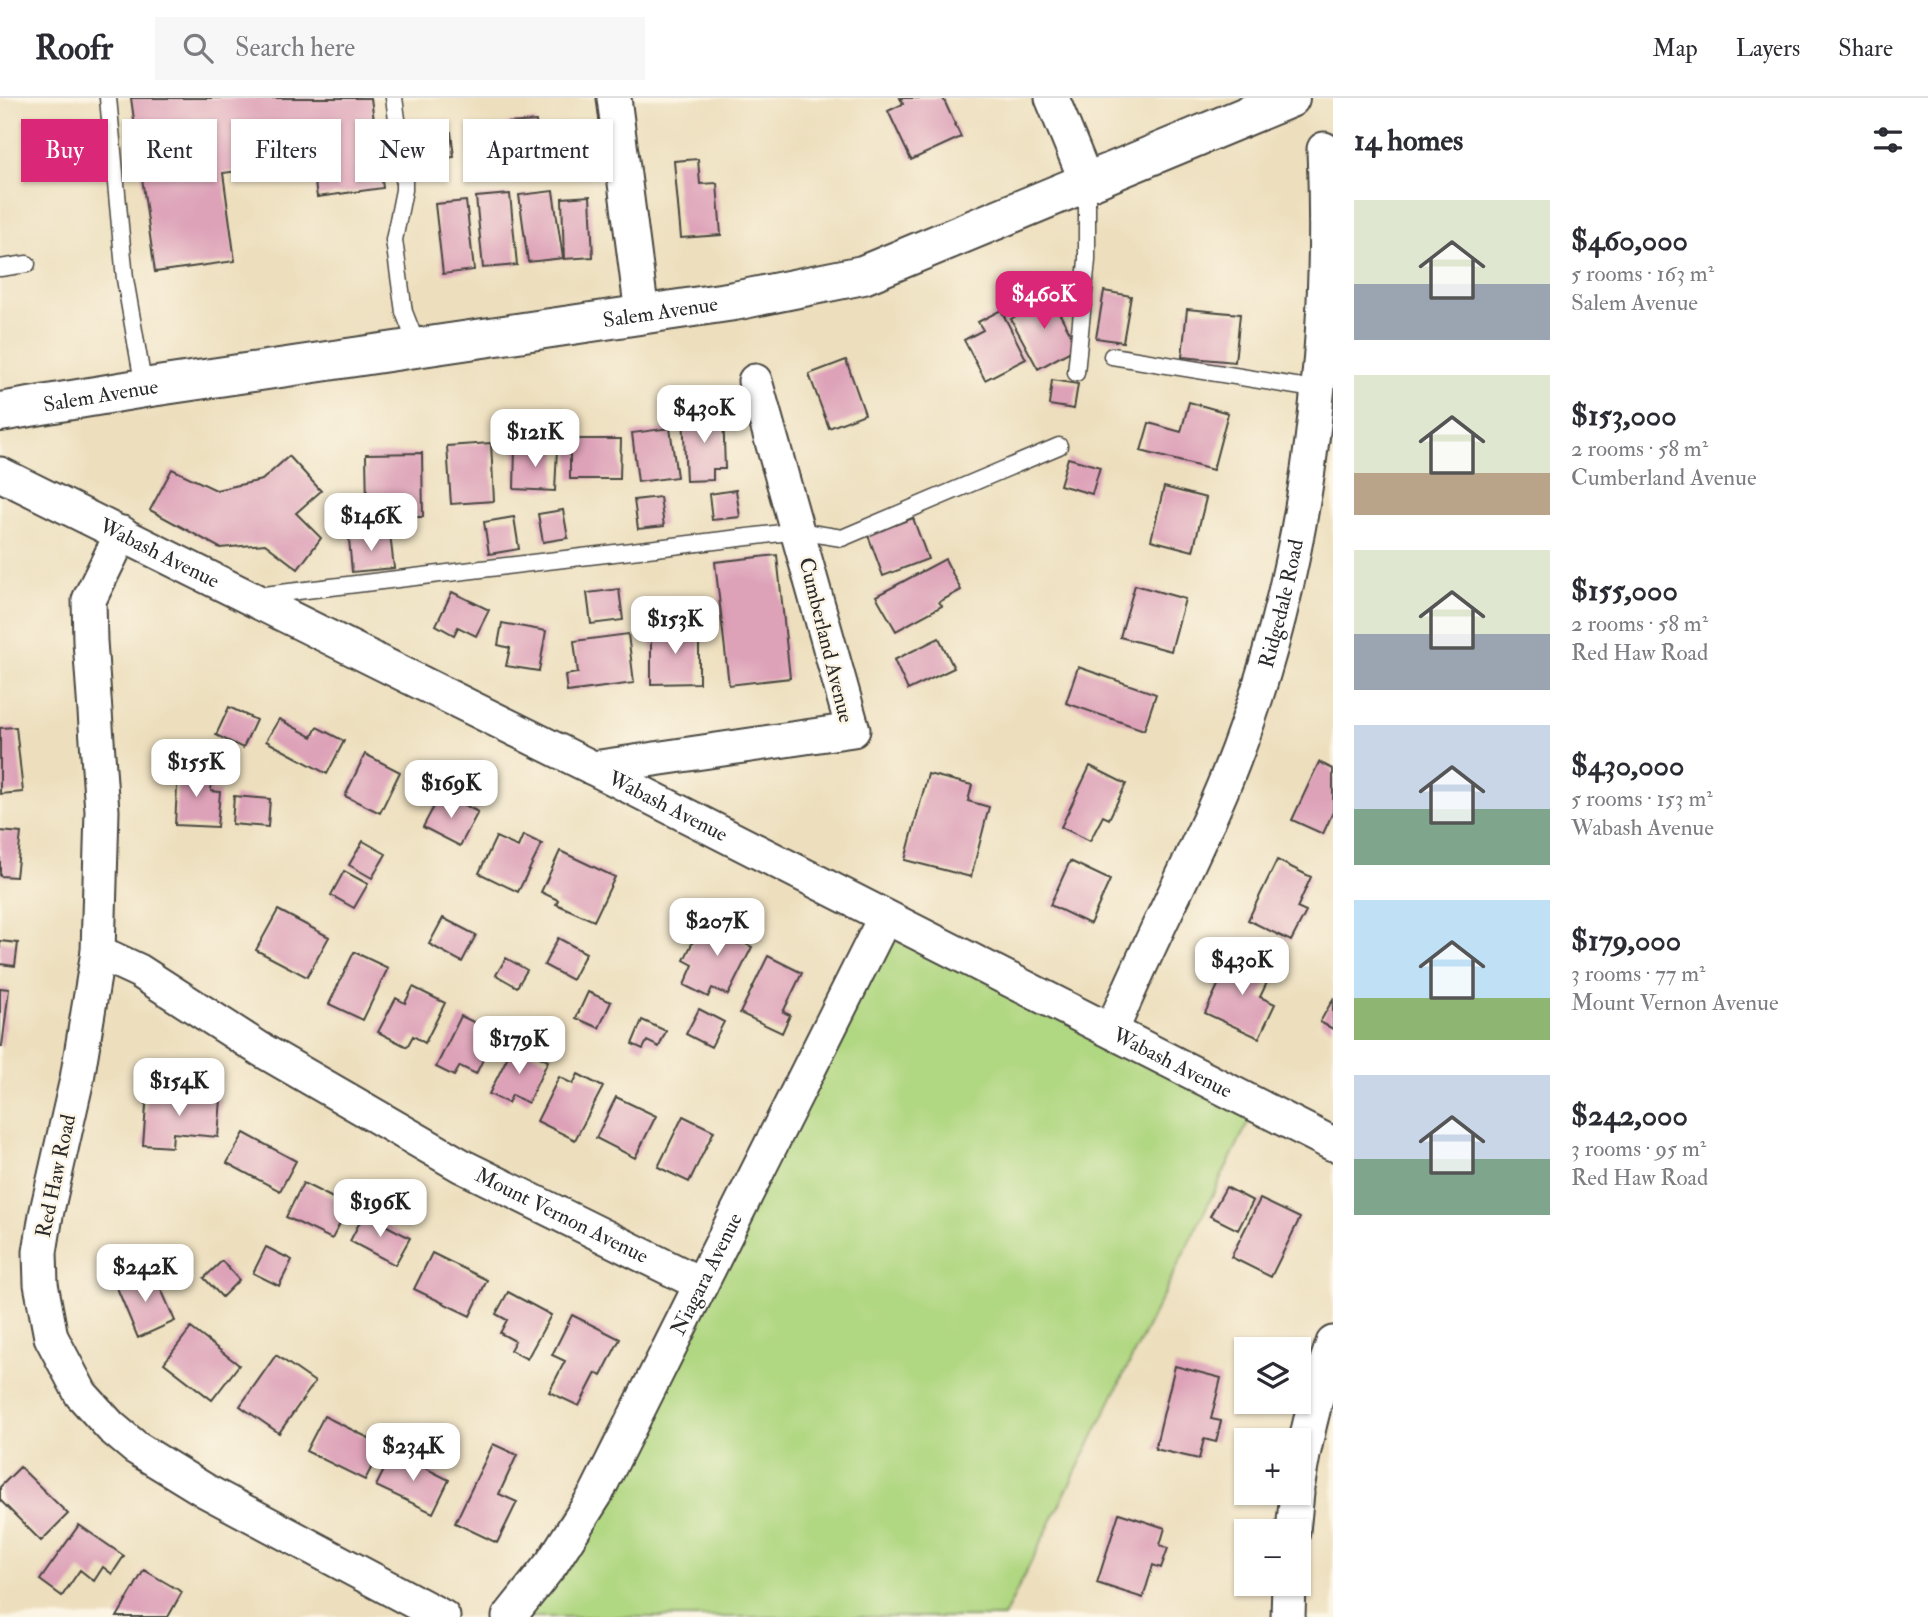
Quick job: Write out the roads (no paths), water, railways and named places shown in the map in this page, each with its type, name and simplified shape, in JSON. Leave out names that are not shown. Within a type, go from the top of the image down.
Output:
[{"type":"main road","name":"Salem Avenue","points":[[0,412],[144,388],[746,299],[863,275],[1290,98]]},
{"type":"street","points":[[614,98],[642,314]]},
{"type":"street","points":[[1052,98],[1087,183]]},
{"type":"street","name":"Ridgedale Road","points":[[1112,1030],[1226,780],[1263,678],[1292,573],[1314,465],[1328,356],[1332,285],[1329,191],[1324,149]]},
{"type":"street","name":"Cumberland Avenue","points":[[593,768],[852,730],[755,381]]},
{"type":"street","name":"Wabash Avenue","points":[[0,474],[593,768],[1333,1144]]},
{"type":"street","name":"Red Haw Road","points":[[122,533],[89,600],[102,811],[98,952],[78,1079],[40,1252],[41,1284],[51,1337],[81,1394],[111,1427],[136,1448],[218,1497],[443,1617]]},
{"type":"street","name":"Niagara Avenue","points":[[509,1617],[552,1563],[596,1494],[885,917]]},
{"type":"street","name":"Mount Vernon Avenue","points":[[98,952],[139,971],[260,1049],[462,1166],[701,1284]]},
{"type":"street","points":[[1309,1428],[1333,1343]]},
{"type":"street","points":[[1288,1617],[1289,1596]]},
{"type":"lane","points":[[108,98],[125,279],[144,388]]},
{"type":"lane","points":[[394,98],[404,167],[404,190],[394,240],[404,312],[418,348]]},
{"type":"lane","points":[[1076,373],[1087,260],[1087,183]]},
{"type":"lane","points":[[0,268],[27,264]]},
{"type":"lane","points":[[1112,356],[1324,391]]},
{"type":"lane","points":[[250,596],[798,531],[842,538],[1059,446]]}]
